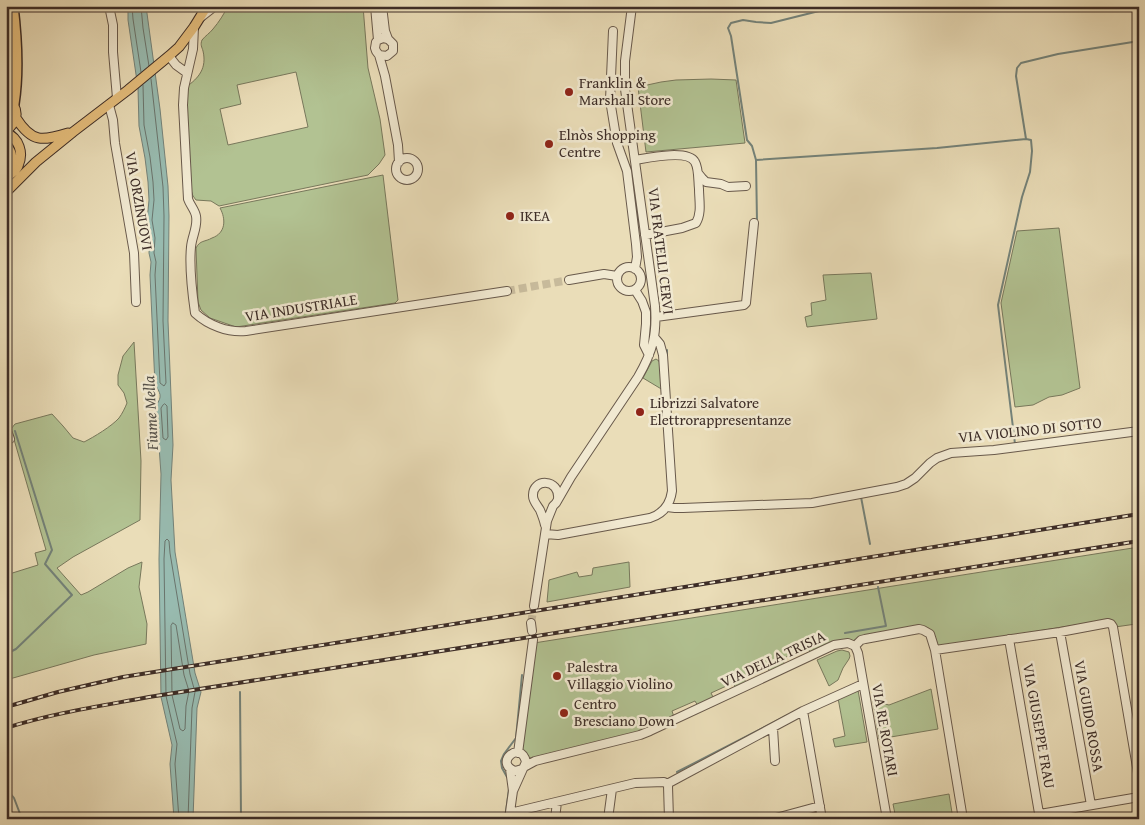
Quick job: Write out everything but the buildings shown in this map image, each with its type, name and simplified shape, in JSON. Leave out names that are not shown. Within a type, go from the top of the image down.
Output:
[{"type":"highway","points":[[10,102],[16,83],[16,32],[12,6]]},
{"type":"highway","points":[[6,83],[15,64]]},
{"type":"main road","points":[[6,183],[36,162],[159,66],[179,47],[207,6]]},
{"type":"main road","points":[[6,178],[18,165],[20,152],[19,145],[15,139],[6,132],[16,118],[16,109],[10,102]]},
{"type":"main road","points":[[16,118],[26,131],[39,138],[48,139],[73,132]]},
{"type":"main road","points":[[6,145],[10,150],[12,159],[6,172]]},
{"type":"main road","points":[[6,192],[36,162]]},
{"type":"street","points":[[109,6],[113,25],[117,98]]},
{"type":"street","points":[[200,18],[215,6]]},
{"type":"street","points":[[375,6],[378,40],[375,48],[377,54],[384,57],[390,55]]},
{"type":"street","points":[[382,6],[385,31],[388,39],[394,46],[385,76]]},
{"type":"street","name":"VIA FRATELLI CERVI","points":[[545,530],[548,516],[555,503],[638,377],[655,338],[656,317],[625,88],[625,61],[632,6]]},
{"type":"street","name":"VIA INDUSTRIALE","points":[[194,27],[193,49],[184,88],[183,105],[188,199],[195,211],[196,217],[196,230],[191,247],[192,288],[195,313],[202,319],[238,332],[507,291]]},
{"type":"street","points":[[612,31],[610,100],[617,142],[627,171],[636,244],[637,257],[635,269]]},
{"type":"street","points":[[378,40],[388,39]]},
{"type":"street","points":[[380,55],[398,145],[399,162],[397,170],[400,177],[412,178],[417,173],[418,166],[398,145]]},
{"type":"street","points":[[169,56],[176,65],[188,73]]},
{"type":"street","name":"VIA ORZINUOVI","points":[[108,105],[113,120],[133,244],[136,266],[136,302]]},
{"type":"street","points":[[635,160],[674,155],[685,156],[690,157],[695,162],[697,171],[700,211],[696,223],[682,228],[646,235]]},
{"type":"street","points":[[399,162],[409,158]]},
{"type":"street","points":[[697,171],[706,182],[728,187],[746,186]]},
{"type":"street","points":[[656,317],[744,305],[746,303],[754,223]]},
{"type":"street","points":[[624,268],[635,269],[641,280],[635,290],[628,292],[617,284],[617,276],[624,268]]},
{"type":"street","points":[[569,280],[604,274],[617,276]]},
{"type":"street","points":[[635,290],[646,312],[644,345],[649,355]]},
{"type":"street","points":[[655,338],[660,344],[663,355],[672,491],[667,507]]},
{"type":"street","points":[[6,428],[10,439]]},
{"type":"street","name":"VIA VIOLINO DI SOTTO","points":[[545,530],[558,535],[650,518],[660,514],[667,507],[812,503],[906,484],[937,458],[951,453],[994,450],[1139,432]]},
{"type":"street","name":"VIA FRATELLI CERVI","points":[[555,503],[558,493],[556,488],[563,485],[571,477]]},
{"type":"street","points":[[534,606],[545,530],[533,498],[534,490],[543,483],[551,484],[556,488]]},
{"type":"street","points":[[537,505],[545,508],[555,503]]},
{"type":"street","points":[[935,650],[1111,624],[1113,626],[1139,779]]},
{"type":"street","name":"VIA DELLA TRISIA","points":[[524,765],[640,735],[834,645],[848,643],[855,646],[861,640],[919,629],[930,634],[935,650],[963,819]]},
{"type":"street","name":"VIA GUIDO ROSSA","points":[[1060,632],[1091,805]]},
{"type":"street","name":"VIA GIUSEPPE FRAU","points":[[1010,639],[1040,817]]},
{"type":"street","points":[[518,752],[533,640]]},
{"type":"street","name":"VIA RE ROTARI","points":[[855,646],[858,653],[887,819]]},
{"type":"street","points":[[518,752],[508,758],[507,764],[510,769],[513,791],[510,816],[557,802],[635,784],[664,782],[667,784],[802,711],[863,684]]},
{"type":"street","points":[[802,711],[822,819]]},
{"type":"street","points":[[773,728],[775,761]]},
{"type":"street","points":[[513,791],[524,765],[522,754],[518,752]]},
{"type":"street","points":[[510,769],[515,771],[524,765]]},
{"type":"street","points":[[667,784],[670,819]]},
{"type":"street","points":[[608,819],[612,789]]},
{"type":"street","points":[[1040,817],[1091,805],[1139,797]]},
{"type":"street","points":[[555,819],[557,802]]},
{"type":"street","points":[[772,819],[820,806]]},
{"type":"green space","points":[[228,6],[363,6],[368,68],[380,119],[385,155],[368,175],[219,206],[211,201],[196,200],[191,190],[186,87],[195,80],[203,67],[202,40],[212,30]],"holes":[[[296,72],[308,127],[228,145],[220,109],[241,104],[237,85]]]},
{"type":"green space","points":[[676,80],[736,80],[745,143],[646,152],[638,87]]},
{"type":"green space","points":[[383,175],[398,300],[395,303],[236,327],[210,318],[201,310],[198,302],[196,248],[201,242],[220,233],[224,221],[220,208]]},
{"type":"green space","points":[[1059,228],[1080,388],[1062,395],[1049,397],[1033,405],[1015,407],[1001,303],[1017,231]]},
{"type":"green space","points":[[871,273],[877,319],[807,327],[805,317],[812,315],[811,303],[826,300],[823,275]]},
{"type":"green space","points":[[134,342],[141,461],[140,520],[73,557],[57,568],[81,595],[142,562],[139,587],[147,624],[146,644],[94,655],[6,680],[6,575],[38,565],[35,553],[46,550],[11,429],[15,424],[52,414],[73,438],[84,442],[107,428],[119,418],[127,403],[124,393],[118,385],[118,375],[123,356]]},
{"type":"green space","points":[[656,359],[660,364],[663,390],[643,378],[652,361]]},
{"type":"green space","points":[[1139,547],[1139,638],[1136,624],[1115,627],[1107,620],[938,647],[931,630],[921,626],[862,636],[853,641],[841,640],[831,643],[810,652],[807,647],[782,659],[785,665],[770,672],[767,667],[744,678],[746,683],[736,688],[733,683],[711,693],[714,699],[698,706],[695,701],[672,711],[674,717],[639,733],[534,758],[527,757],[522,752],[534,643]]},
{"type":"green space","points":[[629,562],[630,587],[547,602],[549,580],[577,572],[579,577],[592,575],[593,568]]},
{"type":"green space","points":[[842,650],[849,652],[849,659],[838,680],[829,686],[817,660]]},
{"type":"green space","points":[[931,689],[938,729],[879,739],[873,701],[889,705]]},
{"type":"green space","points":[[858,690],[867,742],[835,747],[833,739],[845,736],[838,698]]},
{"type":"green space","points":[[949,794],[953,819],[896,819],[893,804]]},
{"type":"water","points":[[128,6],[146,6],[168,186],[168,321],[173,445],[171,480],[175,552],[195,673],[201,692],[197,708],[193,819],[174,819],[170,764],[172,745],[161,697],[159,559],[161,474],[156,405],[160,395],[155,385],[151,262],[149,253],[150,238],[147,221],[148,182],[139,126],[138,88],[128,20]]},
{"type":"waterway","points":[[757,222],[756,160],[752,146],[747,140],[731,36],[728,28],[731,23],[743,20],[771,23],[839,6]]},
{"type":"waterway","points":[[756,160],[937,148],[1026,139],[1016,76],[1017,68],[1021,63],[1058,54],[1139,41]]},
{"type":"waterway","points":[[1015,444],[998,305],[1022,197],[1030,172],[1031,140],[1026,139]]},
{"type":"waterway","points":[[667,350],[667,357]]},
{"type":"waterway","points":[[6,654],[16,649],[72,595],[45,564],[52,550],[15,431]]},
{"type":"waterway","points":[[861,497],[870,544]]},
{"type":"waterway","points":[[845,633],[886,626],[878,587]]},
{"type":"waterway","points":[[507,777],[502,768],[501,761],[516,738],[522,675]]},
{"type":"waterway","points":[[240,692],[241,819]]},
{"type":"waterway","points":[[677,772],[788,715]]},
{"type":"waterway","points":[[6,788],[14,798],[22,819]]},
{"type":"waterway","points":[[505,819],[509,789]]},
{"type":"tunnel","points":[[507,291],[569,280]]},
{"type":"tunnel","points":[[531,623],[534,606]]},
{"type":"railway","points":[[6,707],[58,692],[123,677],[1139,514]]},
{"type":"railway","points":[[6,728],[59,714],[149,697],[1139,541]]},
{"type":"place","name":"Franklin & Marshall Store","points":[[569,92]]},
{"type":"place","name":"Elnòs Shopping Centre","points":[[549,144]]},
{"type":"place","name":"IKEA","points":[[510,216]]},
{"type":"place","name":"Librizzi Salvatore Elettrorappresentanze","points":[[640,412]]},
{"type":"place","name":"Palestra Villaggio Violino","points":[[557,676]]},
{"type":"place","name":"Centro Bresciano Down","points":[[564,713]]},
{"type":"water label","name":"Fiume Mella","points":[[150,413]]}]
